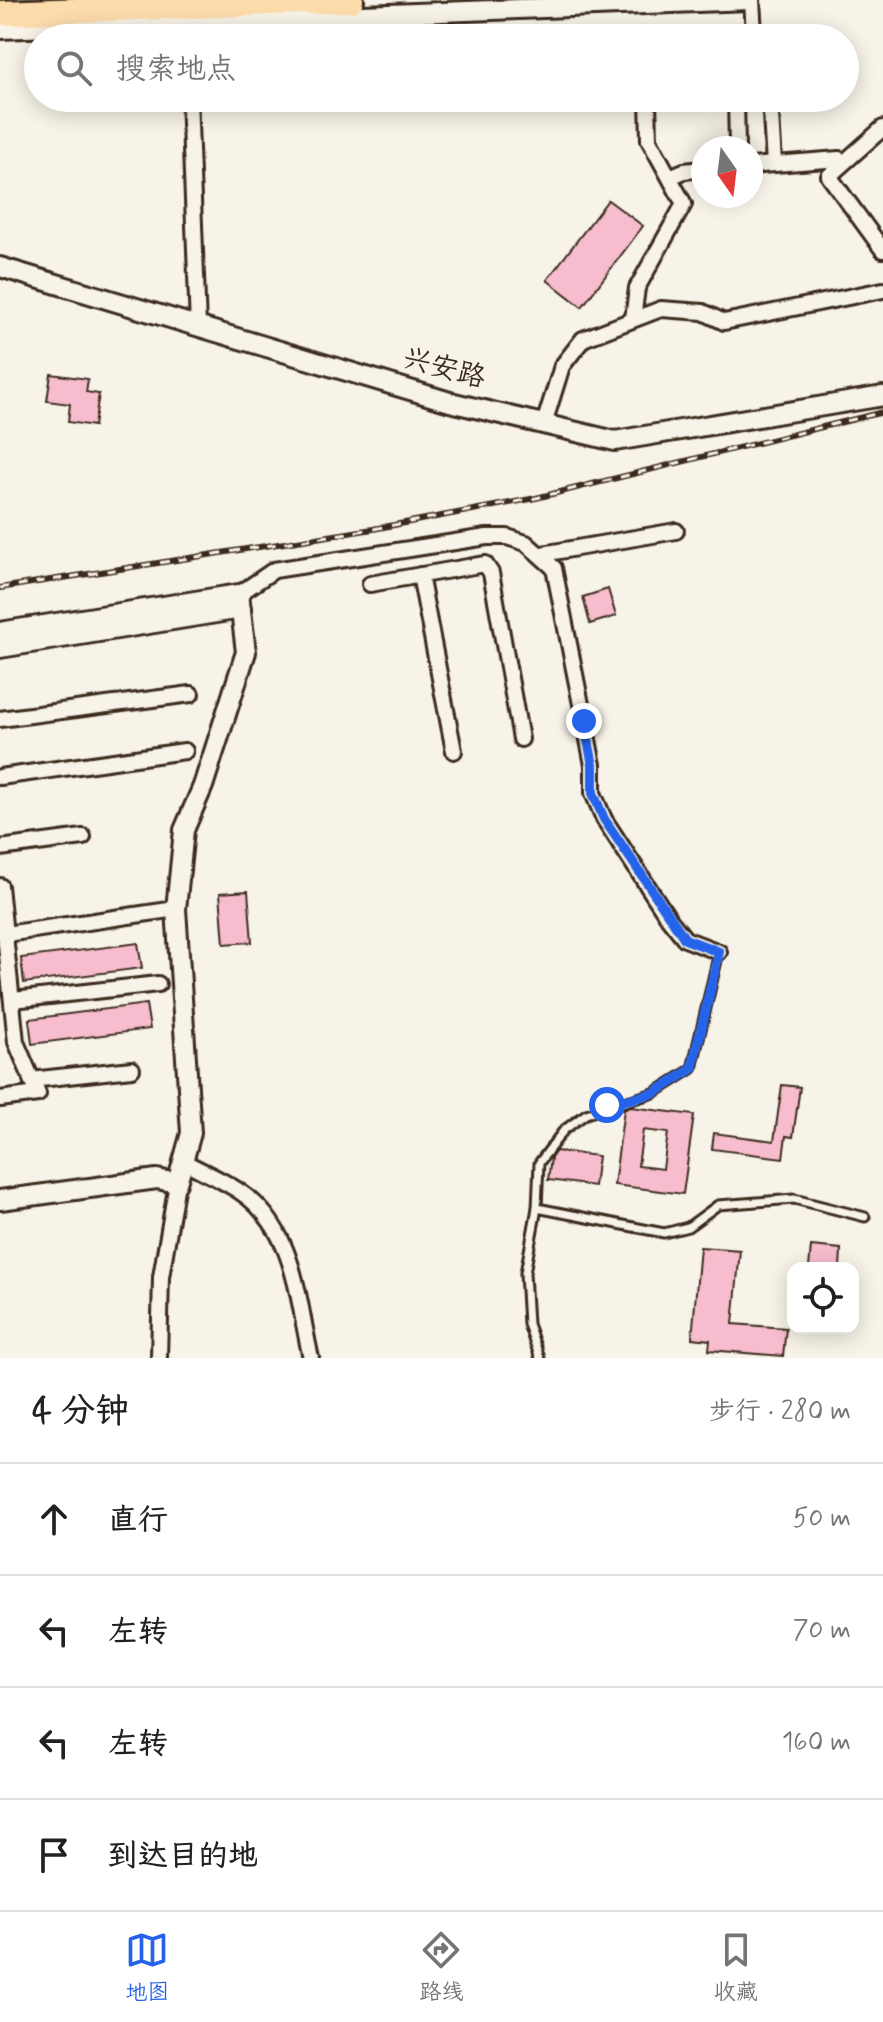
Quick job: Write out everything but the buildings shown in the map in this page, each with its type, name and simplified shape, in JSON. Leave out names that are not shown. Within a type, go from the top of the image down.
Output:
[{"type":"highway","points":[[0,13],[351,0]]},
{"type":"street","points":[[299,24],[750,0],[756,24]]},
{"type":"street","points":[[0,29],[24,29]]},
{"type":"street","points":[[190,112],[198,326]]},
{"type":"street","points":[[633,319],[637,288],[684,204],[649,140],[648,112]]},
{"type":"street","points":[[736,112],[737,136]]},
{"type":"street","points":[[771,112],[774,164]]},
{"type":"street","points":[[883,128],[829,176],[876,228],[883,250]]},
{"type":"street","points":[[763,165],[839,159]]},
{"type":"street","points":[[670,177],[691,170]]},
{"type":"street","name":"兴安路","points":[[0,267],[450,402],[615,441],[883,396]]},
{"type":"street","points":[[544,424],[562,366],[570,351],[591,335],[661,309],[703,312],[724,322],[883,290]]},
{"type":"street","points":[[542,554],[676,531]]},
{"type":"street","points":[[0,648],[240,602],[274,570],[497,537],[516,539],[542,554],[559,576],[572,671],[593,765],[593,793],[604,819],[685,939],[719,952]]},
{"type":"street","points":[[421,547],[422,574],[454,751]]},
{"type":"street","points":[[370,584],[485,564],[491,573],[521,739]]},
{"type":"street","points":[[0,632],[240,602]]},
{"type":"street","points":[[159,1358],[161,1277],[177,1183],[191,1133],[176,909],[184,830],[203,786],[246,652],[240,602]]},
{"type":"street","points":[[0,719],[191,694]]},
{"type":"street","points":[[0,777],[185,751]]},
{"type":"street","points":[[0,848],[83,837]]},
{"type":"street","points":[[0,886],[6,934],[5,974],[13,1000],[16,1042],[38,1094],[0,1099]]},
{"type":"street","points":[[6,934],[176,909]]},
{"type":"street","points":[[13,1000],[158,984]]},
{"type":"street","points":[[31,1080],[132,1069]]},
{"type":"street","points":[[183,1161],[241,1192],[273,1226],[289,1254],[311,1358]]},
{"type":"street","points":[[0,1200],[157,1179],[177,1183]]},
{"type":"lane","points":[[540,1358],[528,1324],[525,1273],[537,1208],[539,1163],[564,1130],[598,1108],[654,1093],[692,1069],[719,952]]},
{"type":"lane","points":[[537,1208],[664,1233],[688,1227],[718,1205],[794,1199],[865,1217]]},
{"type":"railway","points":[[0,588],[373,529],[536,498],[883,412]]},
{"type":"route","points":[[584,721],[593,765],[593,793],[604,819],[685,939],[719,952],[692,1069],[654,1093],[607,1105]]}]
